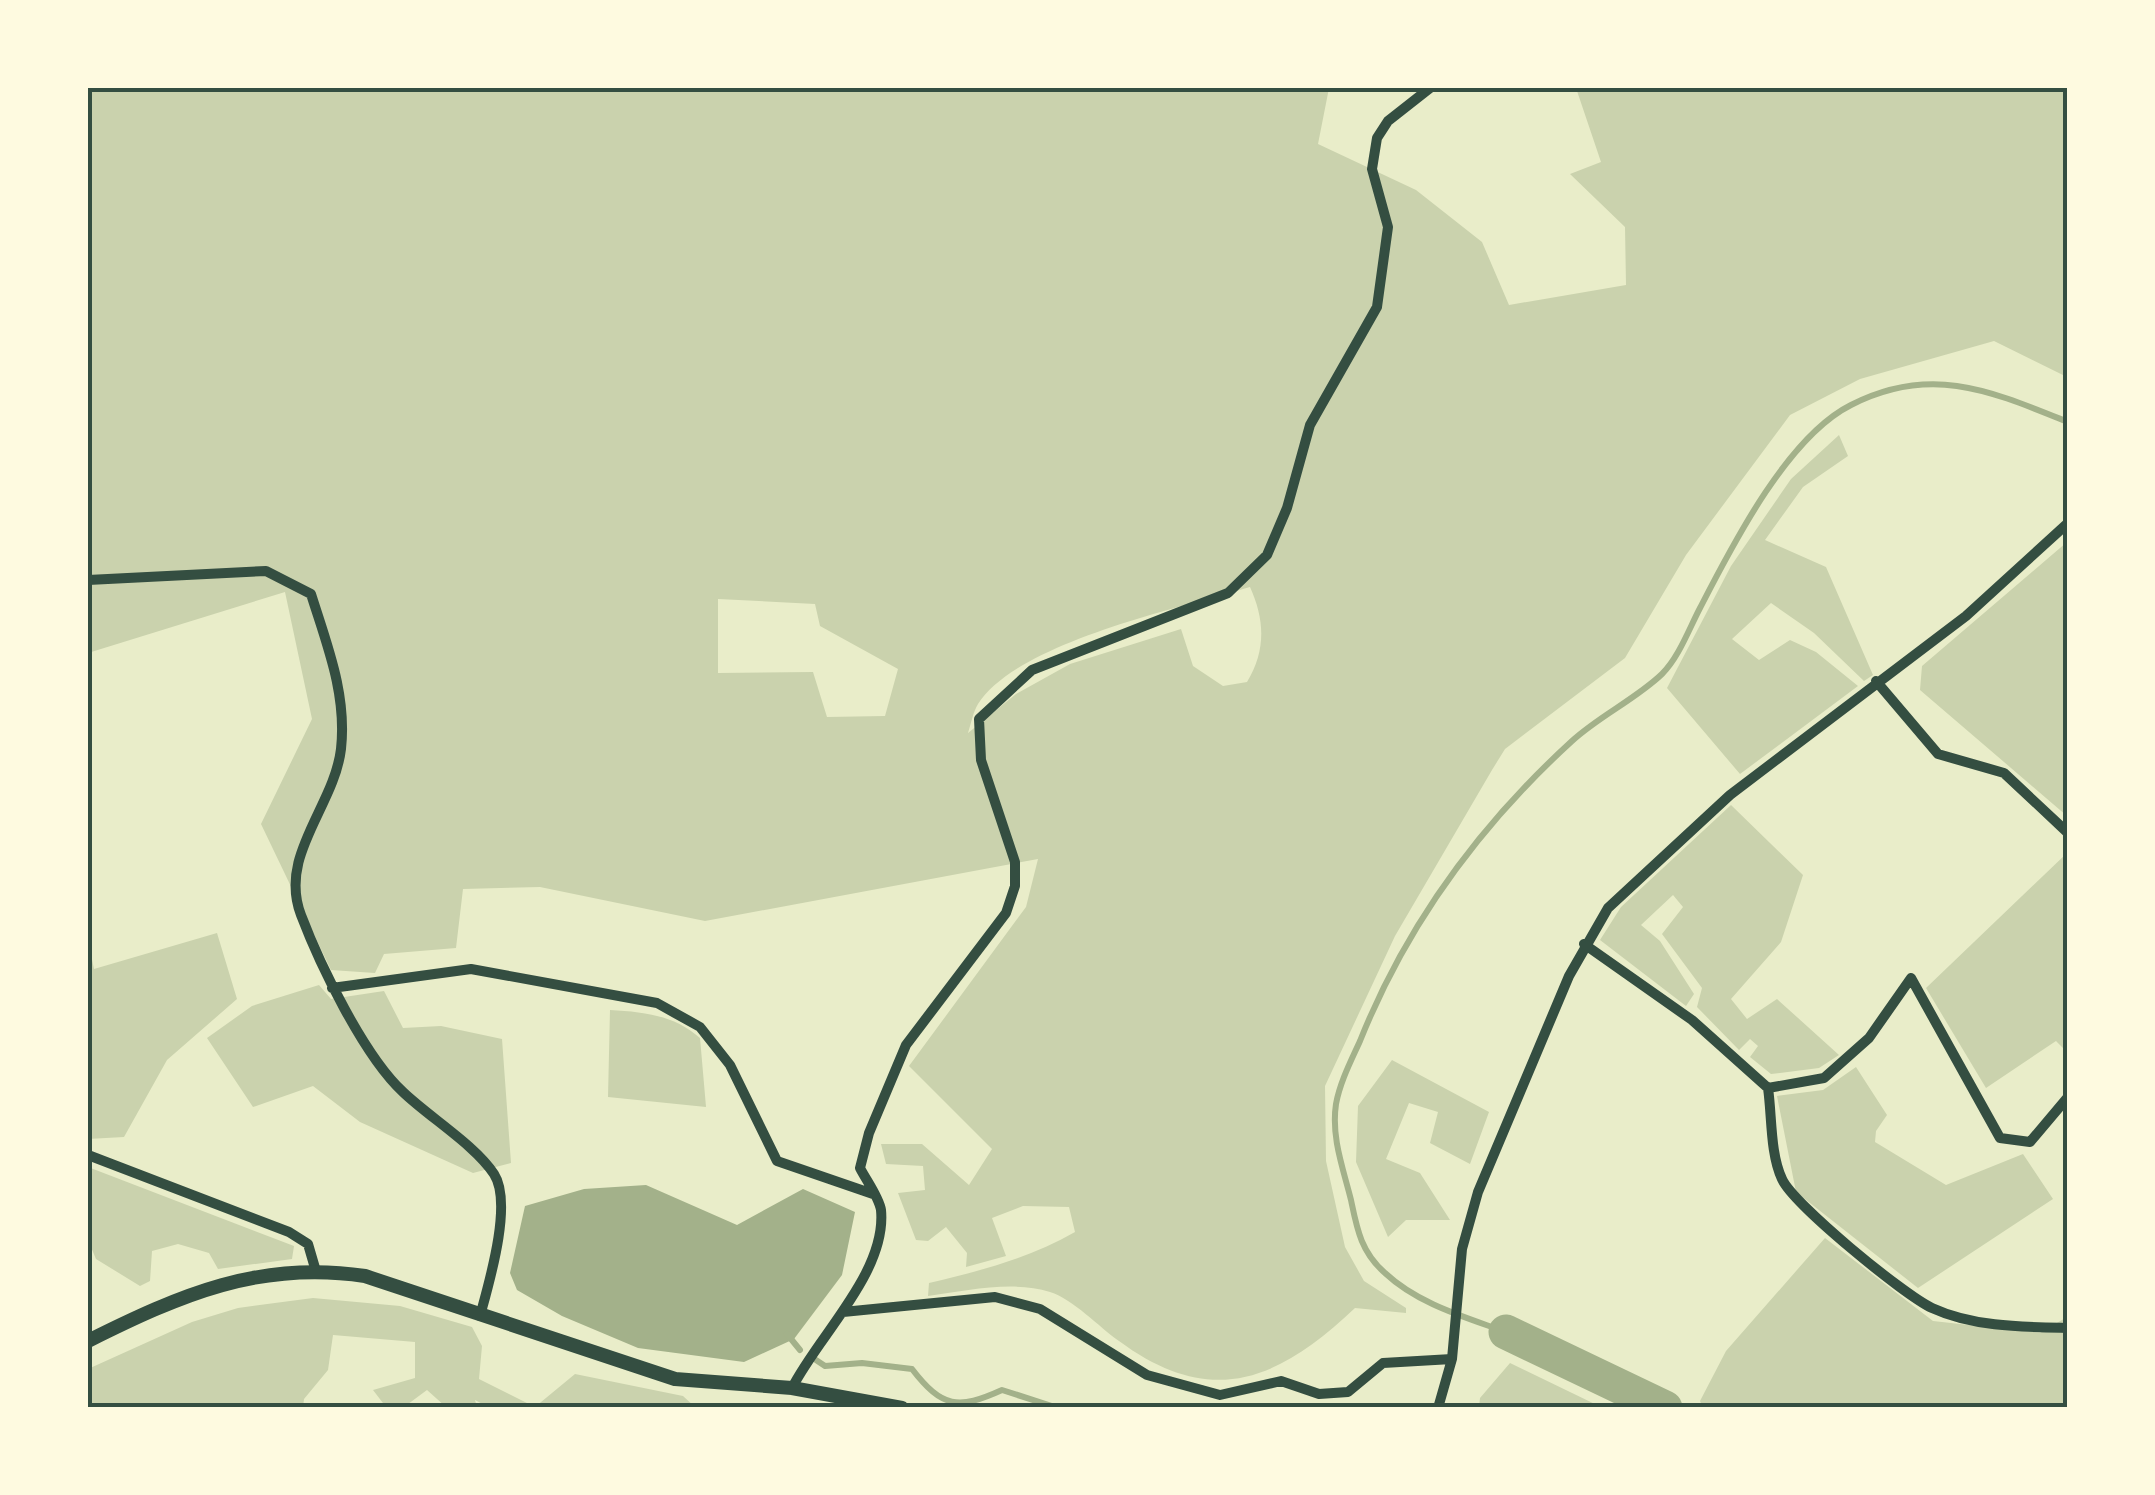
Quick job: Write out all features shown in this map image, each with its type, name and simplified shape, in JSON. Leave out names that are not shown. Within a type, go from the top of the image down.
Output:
[{"type":"main road","points":[[88,1341],[198,1291],[256,1275],[315,1268],[365,1276],[675,1379],[792,1388],[902,1408]]},
{"type":"street","points":[[792,1388],[872,1260],[881,1209],[860,1168],[906,1046],[1006,913],[1014,886],[1015,862],[981,760],[980,718],[1032,670],[1228,593],[1267,555],[1287,508],[1310,425],[1377,307],[1388,227],[1372,169],[1376,138],[1388,121],[1430,88]]},
{"type":"street","points":[[1438,1408],[1452,1359],[1462,1248],[1478,1192],[1584,944],[1608,908],[1730,795],[1966,616],[2068,523]]},
{"type":"street","points":[[88,580],[266,571],[311,594],[342,696],[341,751],[329,794],[296,860],[298,910],[332,988],[400,1089],[495,1175],[502,1211],[480,1316]]},
{"type":"street","points":[[1876,681],[1938,754],[2004,773],[2068,833]]},
{"type":"street","points":[[1584,944],[1692,1020],[1768,1088],[1780,1175],[1791,1196],[1820,1221],[1931,1307],[2006,1326],[2068,1328]]},
{"type":"street","points":[[332,988],[471,969],[657,1003],[700,1027],[730,1065],[777,1161],[874,1194]]},
{"type":"street","points":[[1768,1088],[1824,1078],[1870,1038],[1911,978],[2000,1138],[2030,1142],[2068,1097]]},
{"type":"street","points":[[88,1155],[289,1232],[308,1244],[315,1268]]},
{"type":"street","points":[[842,1312],[995,1297],[1040,1308],[1147,1375],[1220,1395],[1282,1382],[1319,1394],[1348,1392],[1383,1363],[1452,1359]]},
{"type":"shaded area","points":[[88,88],[1329,88],[1318,144],[1416,190],[1482,242],[1509,305],[1626,285],[1625,227],[1570,174],[1601,162],[1576,88],[2067,88],[2067,377],[1994,341],[1860,379],[1790,415],[1686,555],[1625,658],[1505,749],[1395,936],[1325,1086],[1326,1161],[1345,1247],[1364,1281],[1406,1308],[1406,1313],[1355,1308],[1299,1354],[1243,1377],[1214,1380],[1184,1375],[1152,1362],[1050,1292],[1005,1287],[928,1296],[929,1283],[1022,1256],[1075,1232],[1069,1207],[1023,1206],[992,1218],[1006,1256],[966,1267],[967,1253],[946,1227],[928,1241],[916,1240],[898,1193],[925,1190],[923,1166],[886,1164],[881,1144],[922,1144],[969,1185],[992,1149],[909,1066],[1026,907],[1038,859],[705,921],[540,887],[463,889],[456,948],[384,954],[375,973],[331,970],[261,824],[312,719],[285,592],[88,653]],"holes":[[[1250,587],[1259,611],[1261,635],[1258,659],[1247,682],[1223,686],[1193,666],[1181,629],[1070,664],[1016,694],[968,733],[978,704],[998,682],[1028,663],[1103,630]],[[718,599],[815,604],[820,626],[898,669],[885,716],[827,717],[813,672],[718,673]]]},
{"type":"shaded area","points":[[1839,435],[1848,456],[1803,487],[1765,540],[1826,567],[1873,675],[1864,681],[1814,633],[1771,603],[1732,639],[1759,660],[1790,640],[1816,652],[1858,686],[1740,774],[1667,688],[1731,566],[1791,479]]},
{"type":"shaded area","points":[[2067,542],[2067,816],[1920,690],[1922,666]]},
{"type":"shaded area","points":[[1731,805],[1803,875],[1781,942],[1731,999],[1747,1019],[1777,999],[1839,1055],[1819,1068],[1771,1074],[1750,1057],[1758,1046],[1750,1039],[1739,1050],[1697,1007],[1702,988],[1662,934],[1683,907],[1673,895],[1641,925],[1660,941],[1694,994],[1686,1006],[1600,940],[1621,907]]},
{"type":"shaded area","points":[[2067,853],[2067,1052],[2056,1041],[1986,1088],[1926,988]]},
{"type":"shaded area","points":[[217,933],[237,999],[167,1060],[124,1137],[88,1139],[88,940],[94,969]]},
{"type":"shaded area","points":[[319,985],[331,999],[384,991],[403,1028],[441,1026],[502,1039],[511,1163],[473,1173],[360,1122],[313,1086],[253,1107],[207,1038],[252,1006]]},
{"type":"shaded area","points":[[610,1010],[669,1020],[700,1038],[706,1107],[608,1097]]},
{"type":"shaded area","points":[[1392,1060],[1489,1112],[1470,1164],[1430,1143],[1438,1112],[1409,1103],[1386,1159],[1420,1173],[1450,1220],[1406,1220],[1388,1237],[1356,1162],[1358,1106]]},
{"type":"shaded area","points":[[1856,1067],[1887,1115],[1876,1131],[1875,1142],[1946,1185],[2023,1154],[2053,1199],[1918,1288],[1796,1192],[1777,1096],[1823,1090]]},
{"type":"shaded area","points":[[88,1167],[294,1246],[292,1259],[218,1269],[209,1253],[178,1244],[152,1251],[150,1281],[140,1286],[96,1259],[88,1240]]},
{"type":"shaded area","points":[[646,1185],[737,1225],[803,1189],[855,1212],[842,1275],[794,1339],[744,1362],[638,1348],[562,1316],[517,1290],[510,1273],[525,1206],[584,1189]]},
{"type":"shaded area","points":[[1825,1238],[1933,1321],[2040,1333],[2067,1317],[2067,1407],[1703,1408],[1700,1401],[1726,1351]]},
{"type":"shaded area","points":[[313,1298],[400,1306],[472,1327],[482,1346],[479,1379],[535,1407],[575,1374],[683,1396],[695,1407],[490,1408],[475,1400],[477,1407],[446,1407],[427,1390],[404,1407],[386,1407],[373,1390],[415,1378],[415,1342],[333,1335],[328,1370],[304,1399],[303,1407],[88,1407],[88,1369],[192,1322],[238,1308]]},
{"type":"shaded area","points":[[1510,1363],[1601,1407],[1479,1407],[1480,1398]]},
{"type":"waterway","points":[[1506,1332],[1427,1301],[1398,1284],[1377,1265],[1358,1230],[1339,1152],[1335,1116],[1343,1080],[1379,999],[1423,918],[1477,843],[1538,773],[1583,732],[1641,692],[1668,667],[1763,495],[1827,420],[1880,393],[1935,384],[1987,392],[2068,422]]},
{"type":"waterway","points":[[1506,1332],[1665,1408]]},
{"type":"waterway","points":[[787,1334],[800,1350]]},
{"type":"waterway","points":[[816,1360],[825,1366],[862,1363],[912,1369],[933,1392],[952,1402],[974,1401],[1002,1390],[1058,1408]]}]
